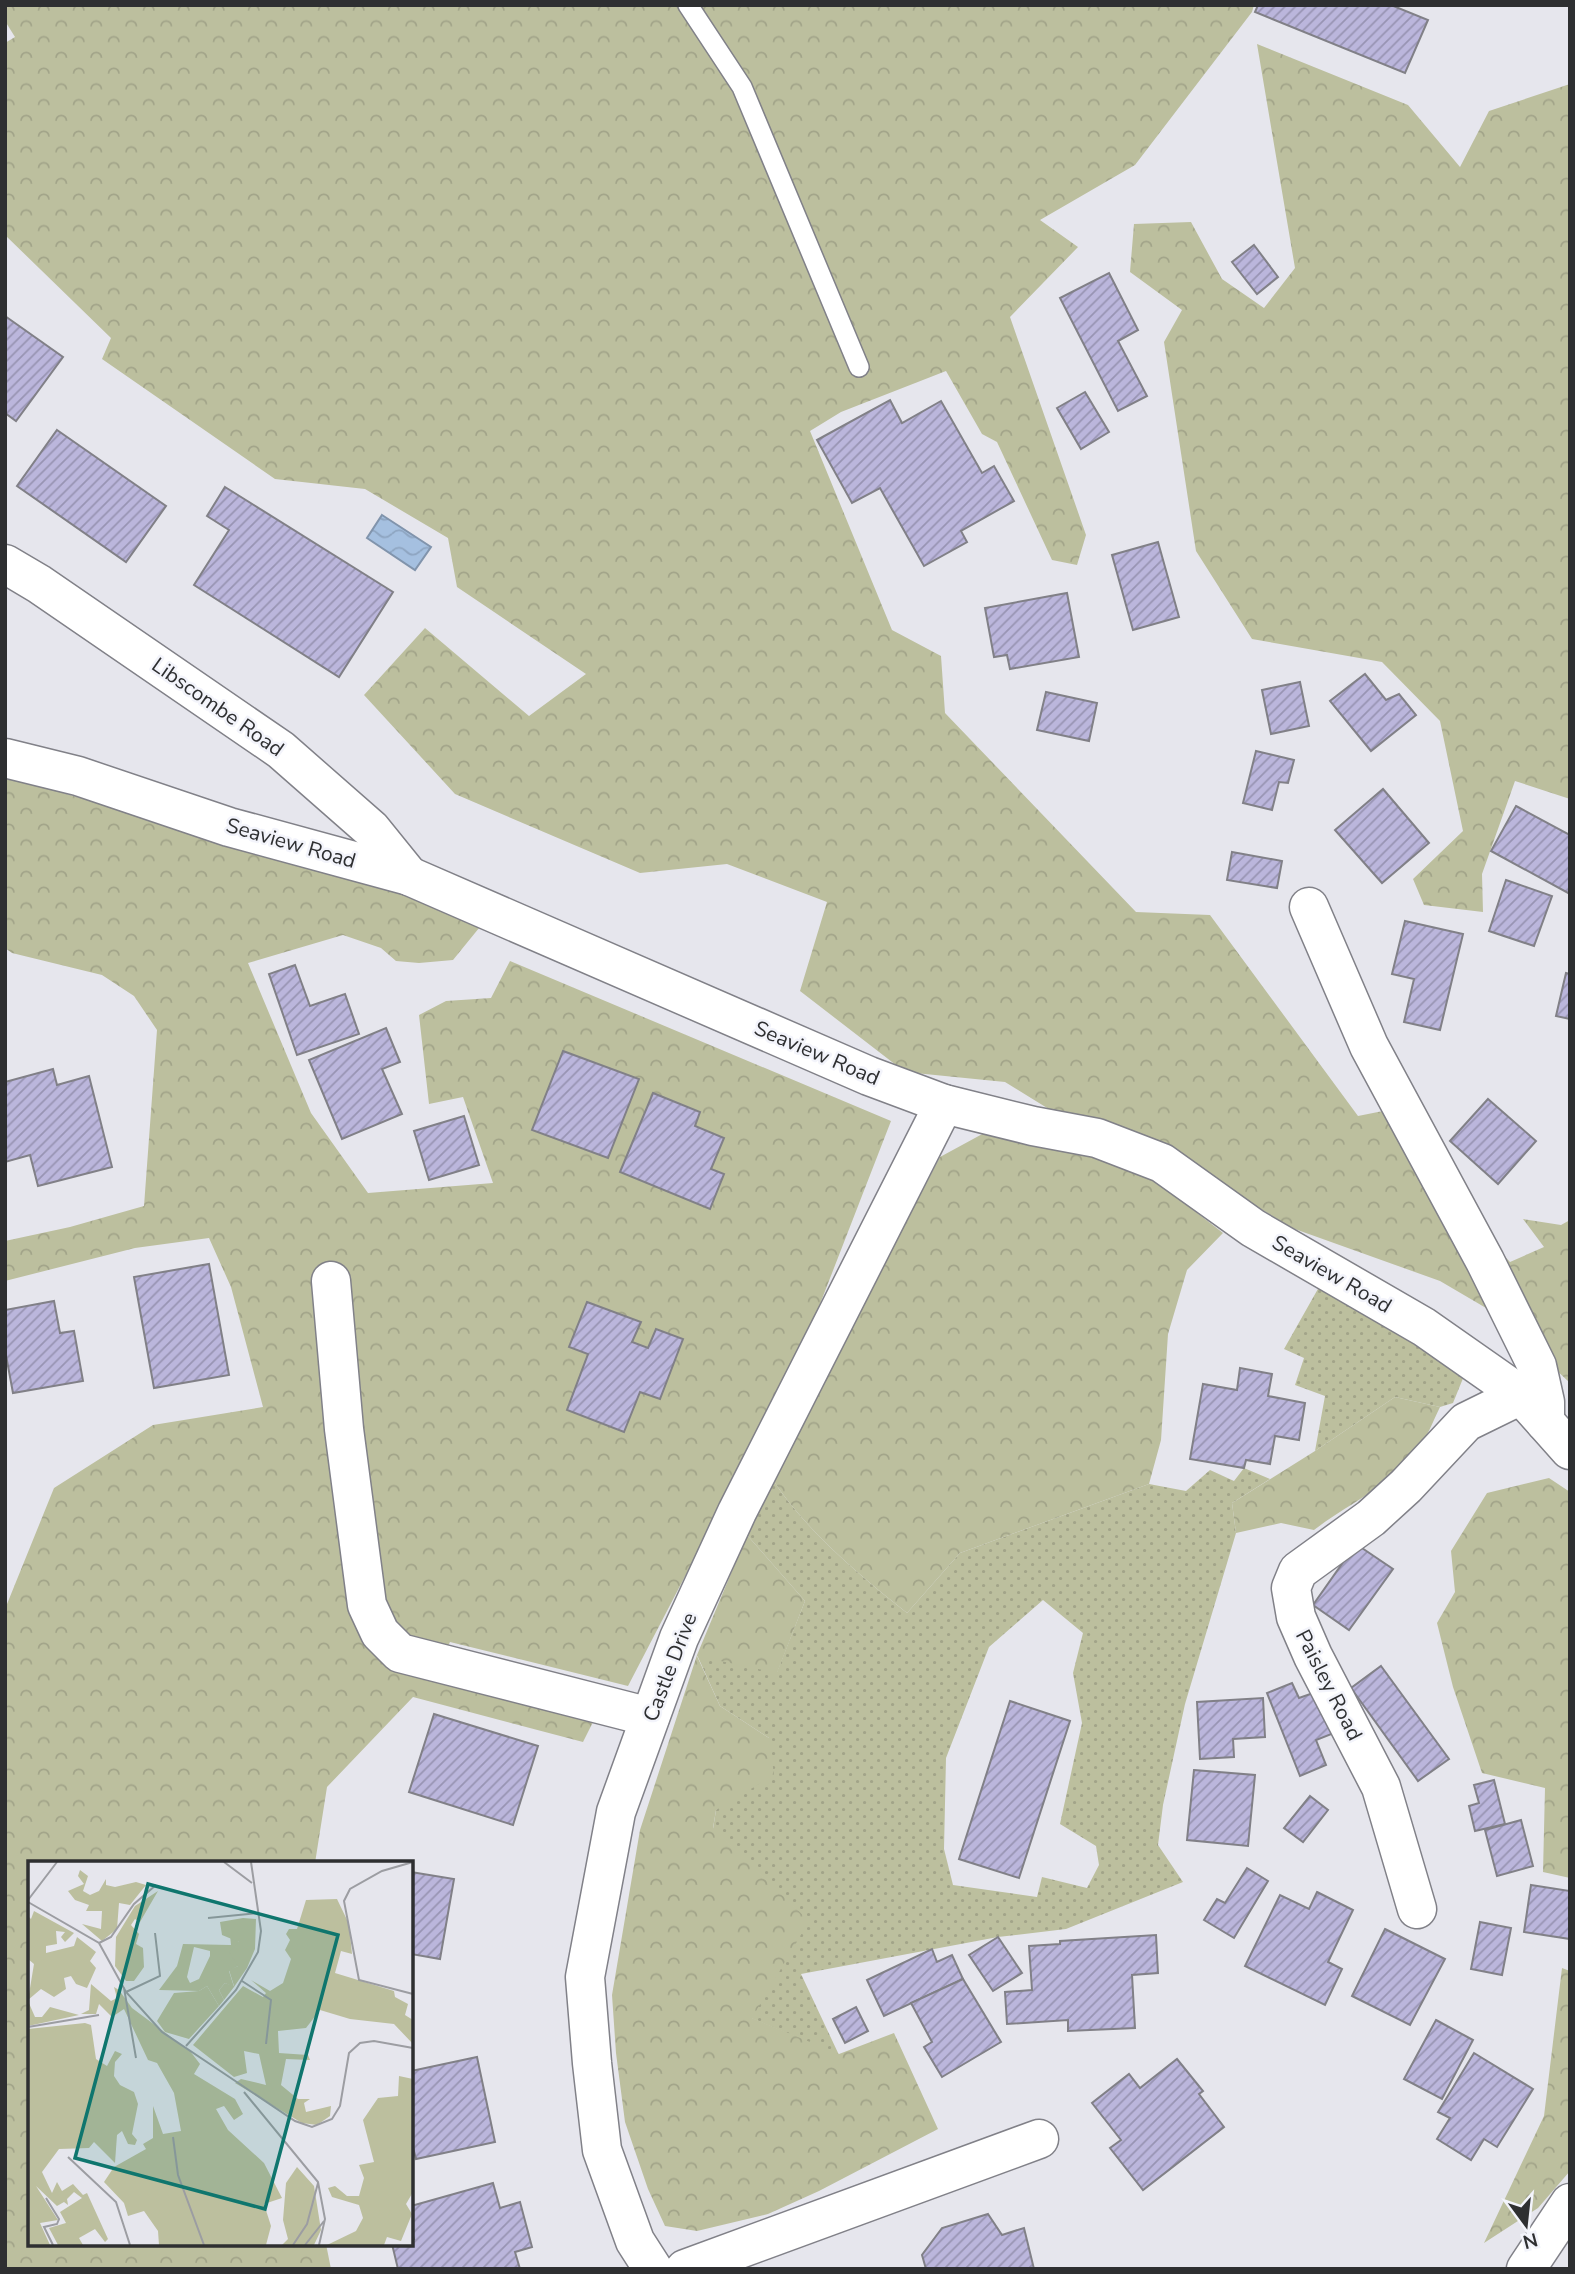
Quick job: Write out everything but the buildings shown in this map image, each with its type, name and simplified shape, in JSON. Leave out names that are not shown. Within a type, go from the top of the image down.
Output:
[{"type":"street","name":"Libscombe Road","points":[[5,564],[39,584],[281,750],[371,829],[409,876]]},
{"type":"street","name":"Seaview Road","points":[[5,758],[78,776],[229,827],[409,876],[856,1071],[944,1104],[1033,1126],[1097,1138],[1162,1163],[1253,1228],[1424,1327],[1545,1422]]},
{"type":"street","points":[[1309,907],[1370,1046],[1485,1261],[1537,1366],[1545,1402],[1545,1422]]},
{"type":"street","name":"Castle Drive","points":[[653,2269],[635,2241],[602,2150],[585,1977],[616,1812],[679,1638],[737,1512],[944,1104]]},
{"type":"street","points":[[331,1281],[344,1429],[367,1605],[380,1633],[400,1653],[650,1717]]},
{"type":"street","name":"Paisley Road","points":[[1417,1909],[1381,1787],[1313,1656],[1296,1617],[1291,1588],[1298,1571],[1371,1518],[1406,1486],[1466,1422],[1545,1422]]},
{"type":"street","points":[[685,2269],[1039,2139]]},
{"type":"street","points":[[1526,2269],[1570,2203]]},
{"type":"lane","points":[[688,5],[742,87],[859,367]]},
{"type":"green space","points":[[5,5],[1254,5],[1252,12],[1135,165],[1040,220],[1078,247],[1010,317],[1086,535],[1077,565],[1052,560],[997,442],[982,434],[946,371],[841,412],[810,431],[892,630],[941,656],[945,713],[1136,912],[1210,915],[1358,1116],[1398,1108],[1429,1175],[1510,1262],[1544,1247],[1523,1219],[1561,1225],[1570,1220],[1570,1383],[1498,1315],[1440,1281],[1292,1228],[1172,1154],[1052,1111],[1005,1082],[905,1072],[800,991],[827,902],[727,864],[640,873],[455,794],[364,695],[425,628],[529,716],[586,674],[457,587],[448,538],[365,489],[275,479],[102,359],[111,338],[5,235],[5,43],[15,37],[5,21]]},
{"type":"green space","points":[[1257,44],[1408,105],[1460,167],[1489,111],[1570,84],[1570,799],[1515,781],[1482,874],[1483,912],[1424,905],[1413,879],[1463,831],[1440,721],[1382,662],[1252,639],[1196,551],[1164,342],[1182,310],[1130,272],[1134,224],[1191,222],[1222,279],[1264,308],[1295,268]]},
{"type":"green space","points":[[5,776],[488,917],[453,960],[419,963],[396,961],[381,948],[343,935],[248,963],[311,1113],[368,1193],[493,1183],[463,1097],[429,1104],[419,1015],[446,1001],[491,998],[510,961],[891,1121],[801,1353],[628,1686],[450,1642],[432,1678],[594,1720],[583,1742],[413,1697],[327,1787],[315,1861],[28,1861],[28,2246],[326,2246],[331,2269],[5,2269],[5,1609],[54,1488],[153,1425],[263,1407],[231,1287],[209,1238],[135,1248],[5,1281],[5,1241],[70,1227],[144,1206],[157,1030],[134,996],[102,975],[12,953],[5,948]]},
{"type":"green space","points":[[986,1132],[1139,1168],[1223,1233],[1187,1270],[1168,1334],[1161,1440],[1149,1484],[960,1553],[907,1613],[851,1567],[816,1533],[771,1477],[940,1157]]},
{"type":"green space","points":[[1323,1280],[1466,1371],[1453,1403],[1440,1407],[1395,1397],[1315,1451],[1325,1396],[1295,1385],[1304,1358],[1284,1349]]},
{"type":"green space","points":[[1395,1397],[1440,1407],[1421,1446],[1394,1474],[1314,1530],[1281,1523],[1236,1533],[1232,1503]]},
{"type":"green space","points":[[1244,1468],[1270,1479],[1232,1503],[1236,1533],[1185,1704],[1163,1805],[1158,1845],[1183,1882],[1066,1929],[998,1937],[801,1974],[839,2055],[751,2018],[808,1921],[713,1829],[716,1810],[769,1738],[720,1706],[697,1655],[777,1672],[805,1601],[747,1535],[771,1477],[816,1533],[851,1567],[907,1613],[960,1553],[1149,1484],[1186,1491],[1210,1470],[1234,1481]],"holes":[[[1043,1600],[1083,1633],[1073,1673],[1082,1723],[1060,1824],[1096,1846],[1099,1865],[1087,1888],[1042,1877],[1037,1897],[953,1885],[944,1849],[946,1758],[989,1647]]]},
{"type":"green space","points":[[1549,1478],[1570,1492],[1570,1878],[1543,1872],[1545,1788],[1482,1773],[1453,1687],[1437,1623],[1455,1592],[1451,1551],[1487,1493]]},
{"type":"green space","points":[[747,1535],[805,1601],[777,1673],[697,1656],[720,1706],[769,1738],[774,1775],[716,1810],[713,1828],[809,1921],[752,2018],[839,2054],[894,2033],[938,2129],[819,2191],[768,2214],[697,2231],[665,2226],[648,2189],[625,2122],[612,1995],[640,1830],[697,1655]]},
{"type":"green space","points":[[1562,1968],[1570,1971],[1570,2171],[1538,2208],[1484,2243],[1544,2116]]},
{"type":"water","points":[[382,515],[431,547],[415,570],[367,538]]}]
